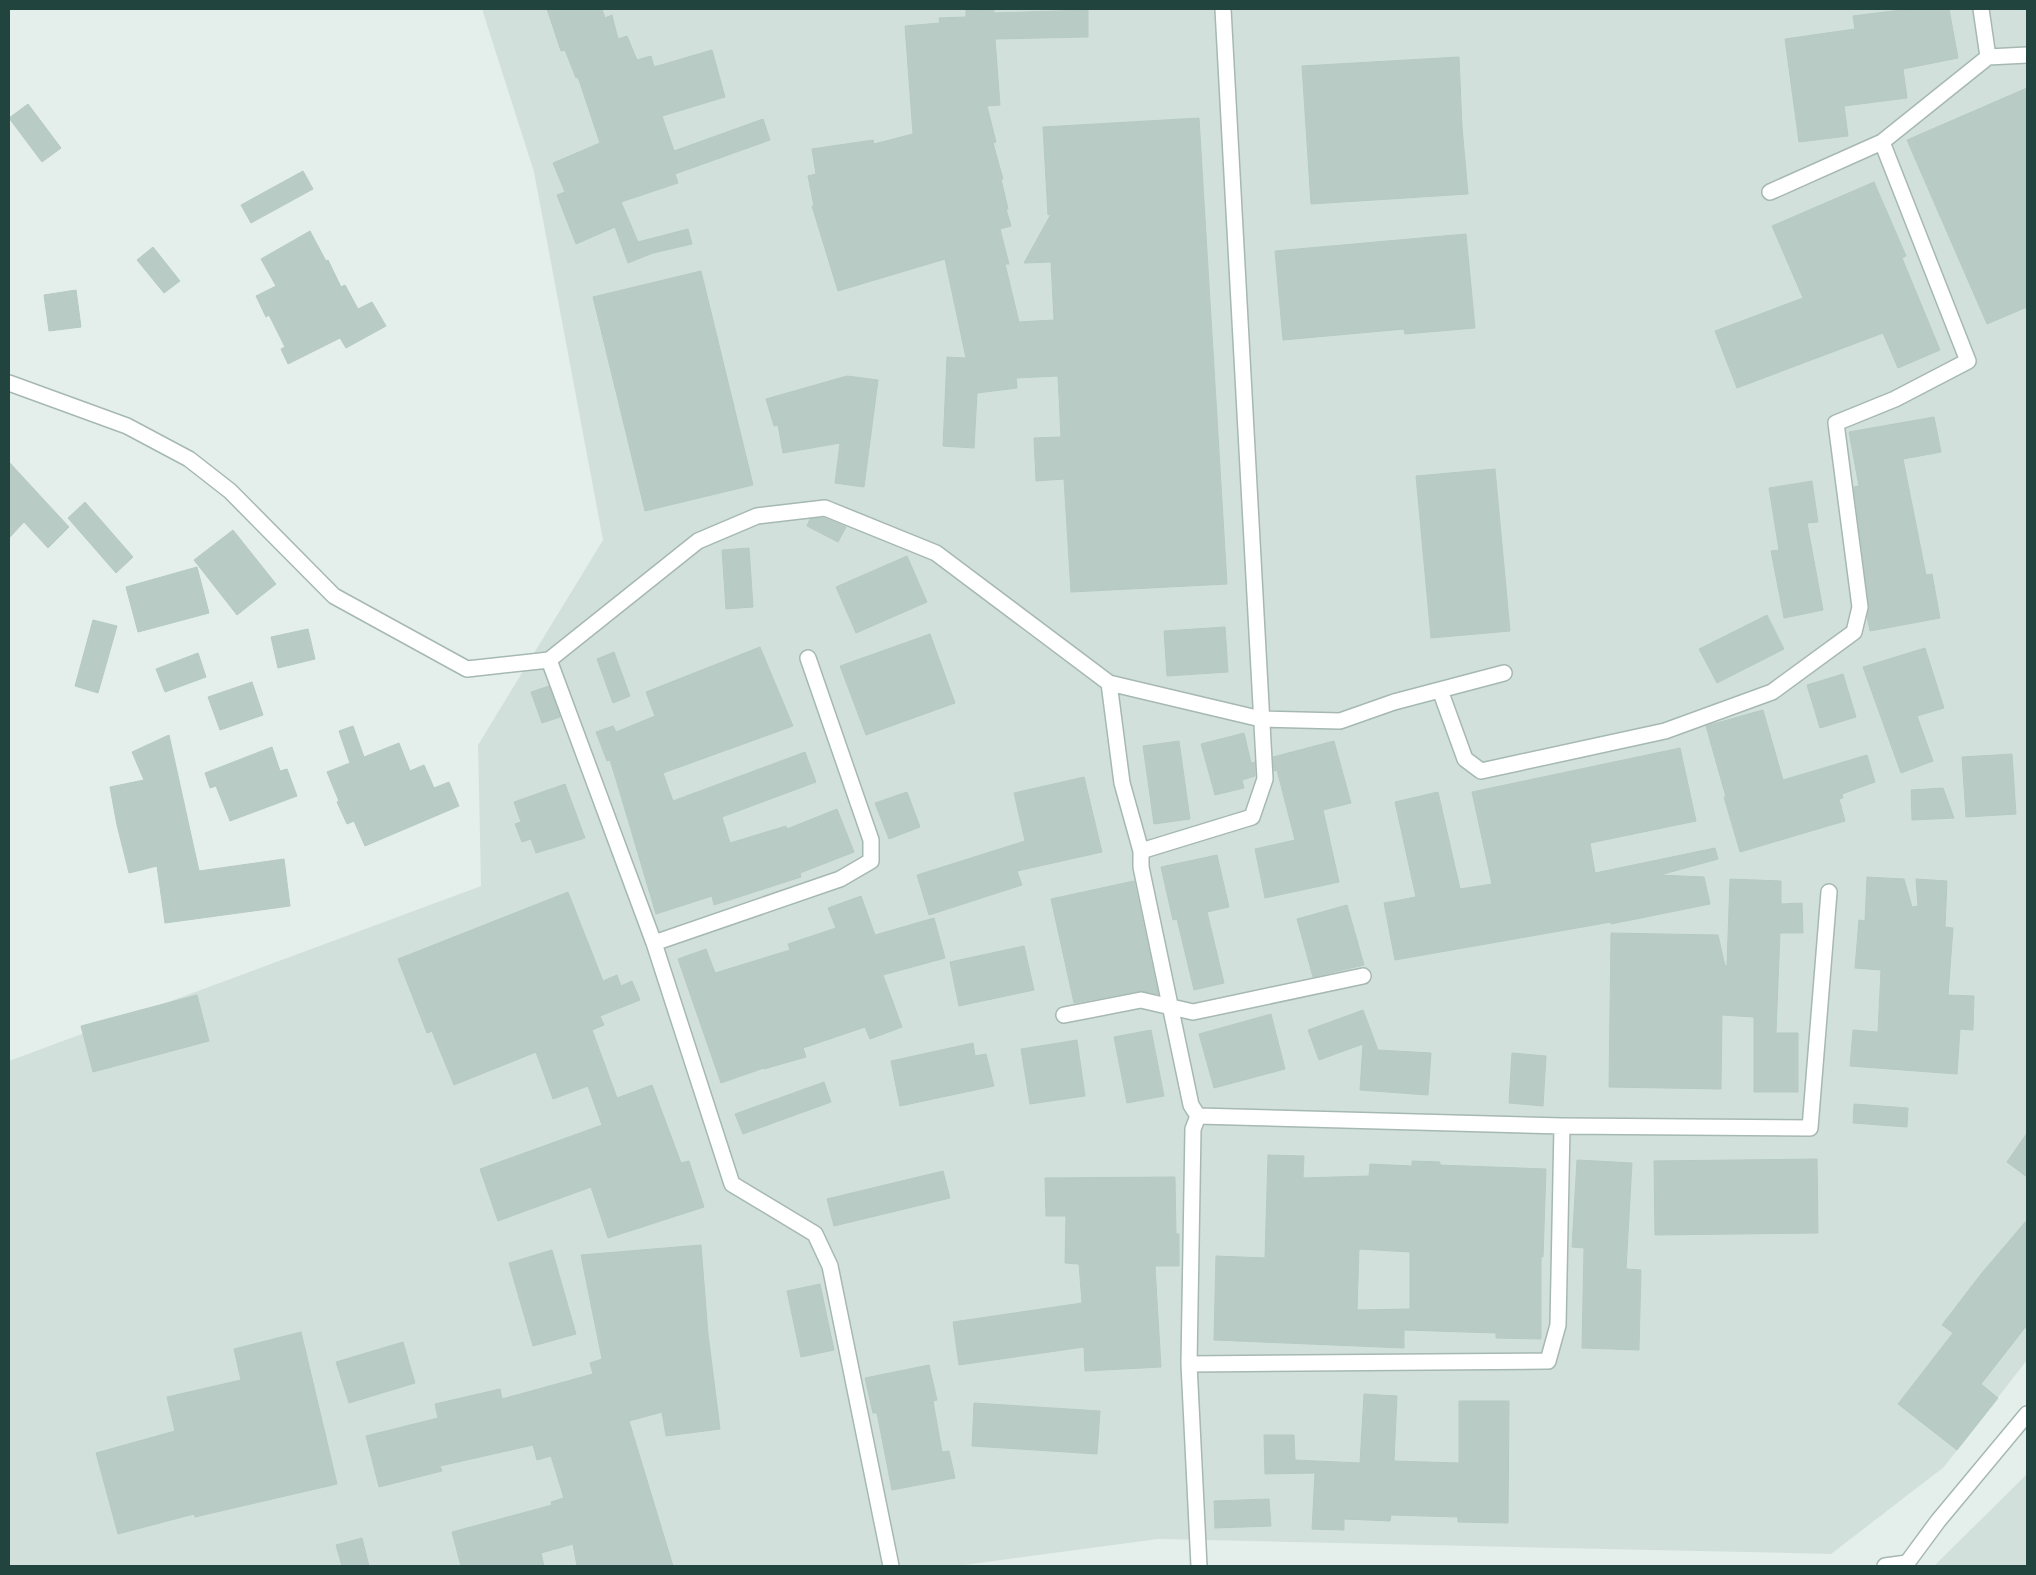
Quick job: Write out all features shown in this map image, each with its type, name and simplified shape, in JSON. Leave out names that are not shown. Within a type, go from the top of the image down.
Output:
[{"type":"street","points":[[1141,851],[1252,817],[1265,779],[1223,9]]},
{"type":"street","points":[[1981,9],[1988,57]]},
{"type":"street","points":[[1770,192],[1882,142],[1988,57],[2027,55]]},
{"type":"street","points":[[1440,690],[1466,760],[1481,771],[1665,731],[1772,692],[1854,632],[1860,607],[1836,423],[1895,399],[1968,361],[1882,142]]},
{"type":"street","points":[[9,383],[127,426],[189,459],[230,491],[334,596],[467,669],[550,660],[698,541],[757,516],[825,508],[936,553],[1110,683],[1262,719],[1340,722],[1394,702],[1504,673]]},
{"type":"street","points":[[654,944],[840,879],[871,861],[871,840],[808,658]]},
{"type":"street","points":[[550,660],[654,944],[732,1184],[815,1234],[830,1266],[892,1566]]},
{"type":"street","points":[[1110,683],[1122,783],[1141,851],[1141,867],[1190,1105],[1198,1116]]},
{"type":"street","points":[[1198,1116],[1562,1126],[1810,1128],[1829,892]]},
{"type":"street","points":[[1064,1015],[1141,1000],[1193,1012],[1363,976]]},
{"type":"street","points":[[1198,1116],[1193,1129],[1189,1364],[1198,1566]]},
{"type":"street","points":[[1189,1364],[1548,1361],[1558,1325],[1562,1126]]},
{"type":"street","points":[[1886,1566],[1907,1563],[1938,1521],[2027,1414]]},
{"type":"shaded area","points":[[482,9],[2027,9],[2027,1360],[1944,1467],[1831,1554],[1158,1539],[957,1566],[9,1566],[9,1061],[481,886],[478,745],[603,540],[534,172]]},
{"type":"shaded area","points":[[2027,1474],[2027,1566],[1931,1566],[1935,1565]]},
{"type":"building","points":[[547,9],[602,9],[605,18],[612,15],[618,39],[627,36],[637,60],[651,56],[654,67],[712,50],[725,97],[662,116],[674,151],[763,119],[770,140],[675,174],[678,183],[621,202],[638,242],[688,229],[692,244],[653,253],[628,263],[615,227],[576,244],[557,195],[565,192],[553,163],[600,143],[578,77],[576,78],[565,50],[561,51]]},
{"type":"building","points":[[994,9],[994,13],[1088,10],[1088,37],[995,39],[1000,105],[987,106],[996,142],[993,143],[1003,179],[1001,179],[1008,209],[1006,209],[1011,226],[1000,229],[1009,264],[1005,264],[1019,322],[1054,320],[1051,262],[1024,263],[1051,214],[1048,215],[1043,127],[1199,118],[1227,584],[1071,592],[1064,479],[1036,481],[1034,438],[1061,437],[1058,376],[1016,378],[1017,388],[977,393],[974,448],[943,446],[947,357],[966,358],[945,259],[838,291],[812,206],[814,206],[808,176],[816,174],[812,149],[873,140],[874,144],[913,134],[905,26],[940,23],[939,18],[966,17],[966,10]]},
{"type":"building","points":[[1909,9],[1949,9],[1958,58],[1903,69],[1907,98],[1844,106],[1848,136],[1799,142],[1785,39],[1855,29],[1853,16]]},
{"type":"building","points":[[1459,57],[1462,127],[1468,194],[1311,204],[1302,66]]},
{"type":"building","points":[[2027,88],[2027,307],[1987,324],[1907,140]]},
{"type":"building","points":[[28,104],[61,148],[42,162],[9,118]]},
{"type":"building","points":[[303,171],[313,189],[251,223],[241,205]]},
{"type":"building","points":[[1874,182],[1906,256],[1902,258],[1940,350],[1898,368],[1883,333],[1737,388],[1715,331],[1803,298],[1772,226]]},
{"type":"building","points":[[310,231],[326,261],[328,260],[341,287],[345,285],[358,309],[372,302],[386,326],[346,348],[340,338],[288,364],[281,349],[285,347],[269,315],[266,317],[256,296],[276,286],[261,259]]},
{"type":"building","points":[[1466,234],[1475,328],[1405,334],[1404,329],[1283,340],[1275,251]]},
{"type":"building","points":[[153,247],[180,281],[164,293],[137,260]]},
{"type":"building","points":[[701,271],[753,485],[645,511],[593,297]]},
{"type":"building","points":[[76,290],[81,327],[49,331],[44,295]]},
{"type":"building","points":[[847,376],[878,380],[864,487],[835,483],[840,443],[783,453],[778,425],[774,426],[766,399]]},
{"type":"building","points":[[1934,417],[1941,452],[1903,459],[1926,575],[1932,574],[1940,618],[1870,631],[1867,616],[1869,606],[1854,487],[1859,486],[1849,432]]},
{"type":"building","points":[[9,462],[69,527],[48,548],[24,522],[9,538]]},
{"type":"building","points":[[1495,469],[1510,631],[1431,638],[1416,476]]},
{"type":"building","points":[[1812,481],[1818,522],[1807,523],[1823,610],[1784,618],[1771,551],[1779,550],[1769,488]]},
{"type":"building","points":[[85,502],[133,557],[116,573],[68,518]]},
{"type":"building","points":[[824,518],[846,527],[838,542],[807,526],[810,519]]},
{"type":"building","points":[[233,530],[276,584],[237,615],[194,560]]},
{"type":"building","points":[[749,548],[753,607],[726,609],[722,550]]},
{"type":"building","points":[[907,556],[927,602],[856,633],[836,587]]},
{"type":"building","points":[[197,567],[209,613],[138,632],[126,587]]},
{"type":"building","points":[[1767,615],[1784,649],[1717,683],[1699,649]]},
{"type":"building","points":[[93,620],[117,626],[98,693],[75,686]]},
{"type":"building","points":[[1225,627],[1228,672],[1167,676],[1164,631]]},
{"type":"building","points":[[308,629],[315,659],[278,668],[271,637]]},
{"type":"building","points":[[930,634],[955,703],[866,735],[840,666]]},
{"type":"building","points":[[760,647],[793,726],[663,773],[673,801],[805,752],[816,782],[722,817],[730,843],[786,826],[787,829],[837,809],[854,852],[800,873],[801,877],[714,905],[712,896],[656,914],[610,760],[607,761],[596,732],[613,726],[616,732],[655,716],[646,692]]},
{"type":"building","points":[[1925,648],[1944,708],[1917,716],[1933,761],[1901,773],[1863,667]]},
{"type":"building","points":[[614,652],[630,696],[613,703],[597,659]]},
{"type":"building","points":[[198,653],[206,677],[165,692],[156,669]]},
{"type":"building","points":[[1843,674],[1856,717],[1820,728],[1807,685]]},
{"type":"building","points":[[252,682],[263,715],[220,730],[208,697]]},
{"type":"building","points":[[549,686],[560,717],[542,723],[531,692]]},
{"type":"building","points":[[1763,710],[1783,780],[1867,755],[1875,782],[1842,794],[1843,798],[1839,799],[1845,821],[1740,852],[1706,726]]},
{"type":"building","points":[[353,726],[364,757],[399,743],[410,771],[424,765],[434,788],[449,782],[459,806],[365,846],[354,821],[347,824],[327,772],[350,763],[339,731]]},
{"type":"building","points":[[1244,733],[1251,763],[1255,762],[1255,776],[1242,780],[1244,788],[1215,795],[1201,744]]},
{"type":"building","points":[[169,735],[199,871],[284,859],[290,906],[165,923],[157,866],[129,873],[110,787],[144,780],[132,752]]},
{"type":"building","points":[[1179,741],[1190,819],[1154,824],[1143,746]]},
{"type":"building","points":[[1334,741],[1351,803],[1323,810],[1339,882],[1265,898],[1255,849],[1295,840],[1277,770],[1274,771],[1273,757]]},
{"type":"building","points":[[272,747],[280,771],[287,769],[297,796],[230,821],[216,786],[210,788],[205,773]]},
{"type":"building","points":[[1680,748],[1696,821],[1590,843],[1595,873],[1715,848],[1718,859],[1660,875],[1704,877],[1710,904],[1611,924],[1611,922],[1395,960],[1384,903],[1416,897],[1395,802],[1438,792],[1460,889],[1492,884],[1472,792]]},
{"type":"building","points":[[2012,754],[2016,814],[1966,817],[1962,757]]},
{"type":"building","points":[[1084,777],[1102,852],[1017,871],[1022,885],[929,915],[917,875],[1025,841],[1014,793]]},
{"type":"building","points":[[565,784],[585,838],[536,853],[531,839],[522,842],[515,824],[521,822],[514,802]]},
{"type":"building","points":[[1943,788],[1954,818],[1912,820],[1911,790]]},
{"type":"building","points":[[907,792],[920,827],[889,839],[875,803]]},
{"type":"building","points":[[1217,855],[1229,907],[1207,912],[1224,983],[1194,990],[1177,919],[1173,920],[1161,867]]},
{"type":"building","points":[[1867,877],[1904,879],[1912,907],[1918,906],[1916,879],[1947,881],[1945,927],[1953,928],[1948,995],[1974,996],[1973,1030],[1960,1029],[1957,1074],[1850,1066],[1853,1030],[1878,1032],[1881,970],[1855,968],[1859,920],[1865,921]]},
{"type":"building","points":[[1730,879],[1781,881],[1781,904],[1802,903],[1803,933],[1780,933],[1776,1033],[1798,1033],[1798,1092],[1754,1092],[1754,1017],[1722,1015],[1721,1089],[1609,1087],[1611,933],[1718,935],[1725,966],[1727,966]]},
{"type":"building","points":[[1134,881],[1158,994],[1139,991],[1074,1003],[1051,899]]},
{"type":"building","points":[[568,892],[603,981],[617,975],[621,986],[632,981],[640,1000],[600,1016],[604,1025],[592,1030],[617,1098],[652,1085],[681,1163],[689,1161],[704,1207],[608,1238],[591,1187],[498,1221],[480,1169],[602,1125],[588,1086],[553,1099],[536,1052],[454,1085],[432,1031],[427,1033],[398,959]]},
{"type":"building","points":[[861,896],[875,935],[934,918],[945,958],[883,975],[902,1027],[870,1039],[865,1027],[803,1048],[806,1057],[764,1068],[721,1083],[678,959],[706,949],[715,973],[790,950],[788,944],[836,928],[828,908]]},
{"type":"building","points":[[1347,905],[1364,965],[1313,977],[1297,919]]},
{"type":"building","points":[[1024,946],[1034,990],[959,1006],[950,962]]},
{"type":"building","points":[[197,995],[209,1041],[93,1072],[81,1026]]},
{"type":"building","points":[[1363,1010],[1378,1050],[1431,1053],[1428,1095],[1360,1090],[1363,1044],[1319,1060],[1308,1030]]},
{"type":"building","points":[[1271,1014],[1285,1069],[1214,1088],[1199,1034]]},
{"type":"building","points":[[1151,1030],[1164,1096],[1127,1103],[1114,1037]]},
{"type":"building","points":[[1077,1040],[1085,1096],[1030,1104],[1021,1049]]},
{"type":"building","points":[[973,1043],[975,1056],[986,1054],[994,1086],[900,1106],[891,1061]]},
{"type":"building","points":[[1512,1053],[1546,1056],[1543,1106],[1509,1103]]},
{"type":"building","points":[[824,1082],[831,1102],[743,1134],[735,1114]]},
{"type":"building","points":[[1854,1104],[1908,1108],[1907,1127],[1853,1123]]},
{"type":"building","points":[[2027,1133],[2027,1177],[2007,1162]]},
{"type":"building","points":[[1268,1155],[1304,1156],[1303,1178],[1369,1176],[1370,1164],[1412,1166],[1412,1161],[1440,1162],[1440,1165],[1546,1169],[1543,1257],[1541,1257],[1541,1339],[1496,1338],[1496,1333],[1404,1330],[1404,1348],[1214,1340],[1216,1256],[1265,1258]],"holes":[[[1359,1249],[1410,1252],[1410,1309],[1357,1310]]]},
{"type":"building","points":[[1817,1159],[1818,1233],[1655,1235],[1654,1161]]},
{"type":"building","points":[[1577,1160],[1632,1163],[1626,1269],[1641,1270],[1639,1350],[1582,1348],[1584,1248],[1572,1247]]},
{"type":"building","points":[[943,1171],[950,1198],[834,1226],[827,1199]]},
{"type":"building","points":[[1175,1177],[1176,1234],[1179,1234],[1179,1266],[1155,1266],[1161,1367],[1085,1371],[1084,1347],[959,1365],[953,1322],[1082,1303],[1079,1264],[1065,1263],[1066,1216],[1046,1216],[1045,1178]]},
{"type":"building","points":[[2027,1220],[2027,1325],[1981,1384],[1998,1398],[1957,1450],[1898,1404],[1953,1333],[1942,1325],[1981,1274]]},
{"type":"building","points":[[701,1245],[708,1334],[720,1429],[666,1436],[662,1412],[629,1421],[673,1566],[577,1566],[573,1544],[541,1553],[544,1566],[461,1566],[452,1532],[552,1505],[551,1502],[564,1498],[551,1456],[537,1460],[533,1445],[440,1466],[442,1471],[379,1487],[366,1436],[438,1418],[435,1404],[500,1389],[502,1399],[593,1374],[590,1363],[602,1359],[581,1255]]},
{"type":"building","points":[[552,1250],[576,1334],[533,1346],[509,1263]]},
{"type":"building","points":[[820,1284],[834,1350],[801,1357],[787,1291]]},
{"type":"building","points":[[301,1332],[337,1484],[195,1517],[194,1514],[118,1534],[96,1453],[175,1431],[167,1397],[241,1380],[234,1349]]},
{"type":"building","points":[[403,1342],[415,1383],[349,1403],[336,1362]]},
{"type":"building","points":[[929,1365],[937,1400],[933,1401],[942,1452],[949,1451],[955,1478],[892,1490],[877,1413],[873,1413],[865,1378]]},
{"type":"building","points":[[1364,1394],[1397,1396],[1394,1461],[1459,1463],[1459,1401],[1509,1401],[1508,1523],[1458,1522],[1458,1517],[1391,1515],[1390,1521],[1344,1519],[1344,1530],[1312,1529],[1315,1473],[1265,1474],[1264,1435],[1294,1435],[1295,1460],[1360,1463]]},
{"type":"building","points":[[974,1403],[1100,1411],[1097,1454],[972,1446]]},
{"type":"building","points":[[1269,1499],[1271,1526],[1215,1528],[1214,1501]]},
{"type":"building","points":[[362,1538],[369,1566],[342,1566],[336,1545]]}]
